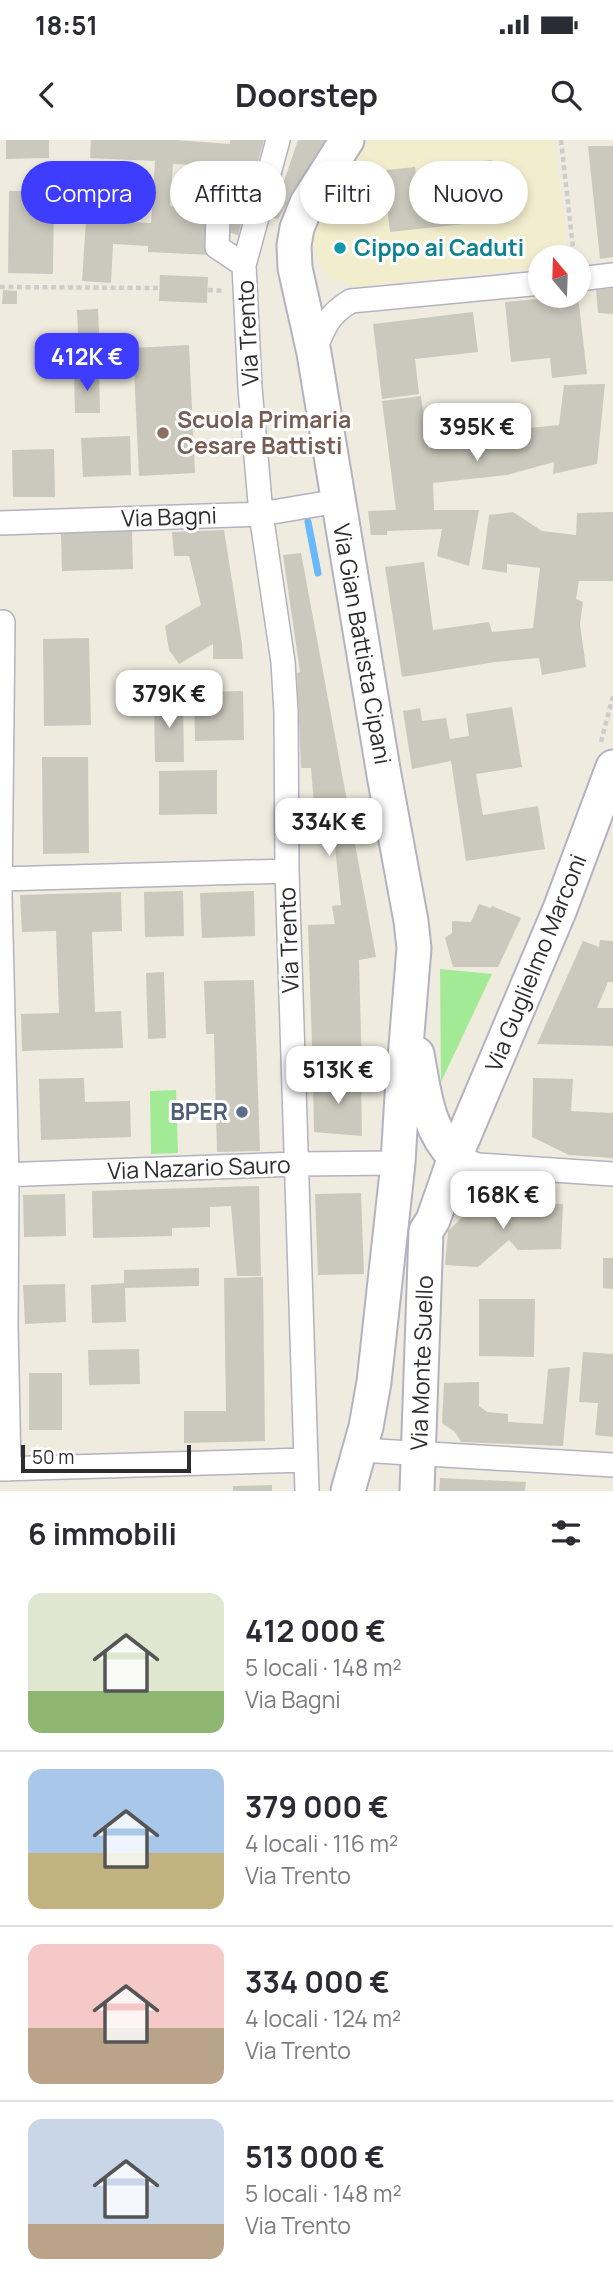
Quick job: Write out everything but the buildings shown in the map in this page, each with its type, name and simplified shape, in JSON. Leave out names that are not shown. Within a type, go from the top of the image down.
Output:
[{"type":"main road","name":"Via Gian Battista Cipani","points":[[346,140],[307,203],[297,228],[294,245],[295,268],[314,353],[411,921],[414,948],[398,1163]]},
{"type":"main road","name":"Via Guglielmo Marconi","points":[[456,1157],[561,909],[613,767]]},
{"type":"main road","points":[[409,1011],[429,1115],[444,1146],[456,1157]]},
{"type":"main road","name":"Via Monte Suello","points":[[417,1491],[426,1231],[433,1220],[456,1157]]},
{"type":"main road","points":[[398,1163],[409,1168],[418,1191],[426,1231]]},
{"type":"main road","name":"Via Monte Suello","points":[[349,1490],[374,1382],[398,1163]]},
{"type":"street","name":"Via Trento","points":[[278,140],[244,265],[250,388],[261,514],[283,662],[286,712],[287,871],[307,1491]]},
{"type":"street","name":"Via Trento","points":[[218,224],[217,247],[244,265]]},
{"type":"street","points":[[592,277],[613,275]]},
{"type":"street","points":[[314,353],[326,321],[337,309],[351,301],[528,284]]},
{"type":"street","name":"Via Bagni","points":[[0,523],[261,514],[338,501]]},
{"type":"street","points":[[3,622],[0,879],[5,1469],[306,1460]]},
{"type":"street","points":[[0,879],[287,871]]},
{"type":"street","points":[[456,1157],[478,1165],[613,1174]]},
{"type":"street","name":"Via Nazario Sauro","points":[[3,1176],[297,1164],[398,1163]]},
{"type":"street","points":[[360,1451],[613,1465]]},
{"type":"path","points":[[561,140],[573,245]]},
{"type":"path","points":[[0,287],[159,288]]},
{"type":"shaded area","points":[[368,140],[554,140],[567,245],[528,245],[528,268],[356,287],[332,278],[323,269],[314,248],[315,224],[395,224],[395,161],[355,161]]},
{"type":"green space","points":[[440,969],[492,974],[441,1082]]},
{"type":"green space","points":[[176,1090],[178,1153],[151,1154],[150,1091]]},
{"type":"waterway","points":[[308,522],[318,573]]},
{"type":"place","name":"Cippo ai Caduti","points":[[340,248]]},
{"type":"place","name":"Scuola Primaria Cesare Battisti","points":[[163,433]]},
{"type":"place","name":"BPER","points":[[242,1112]]}]
